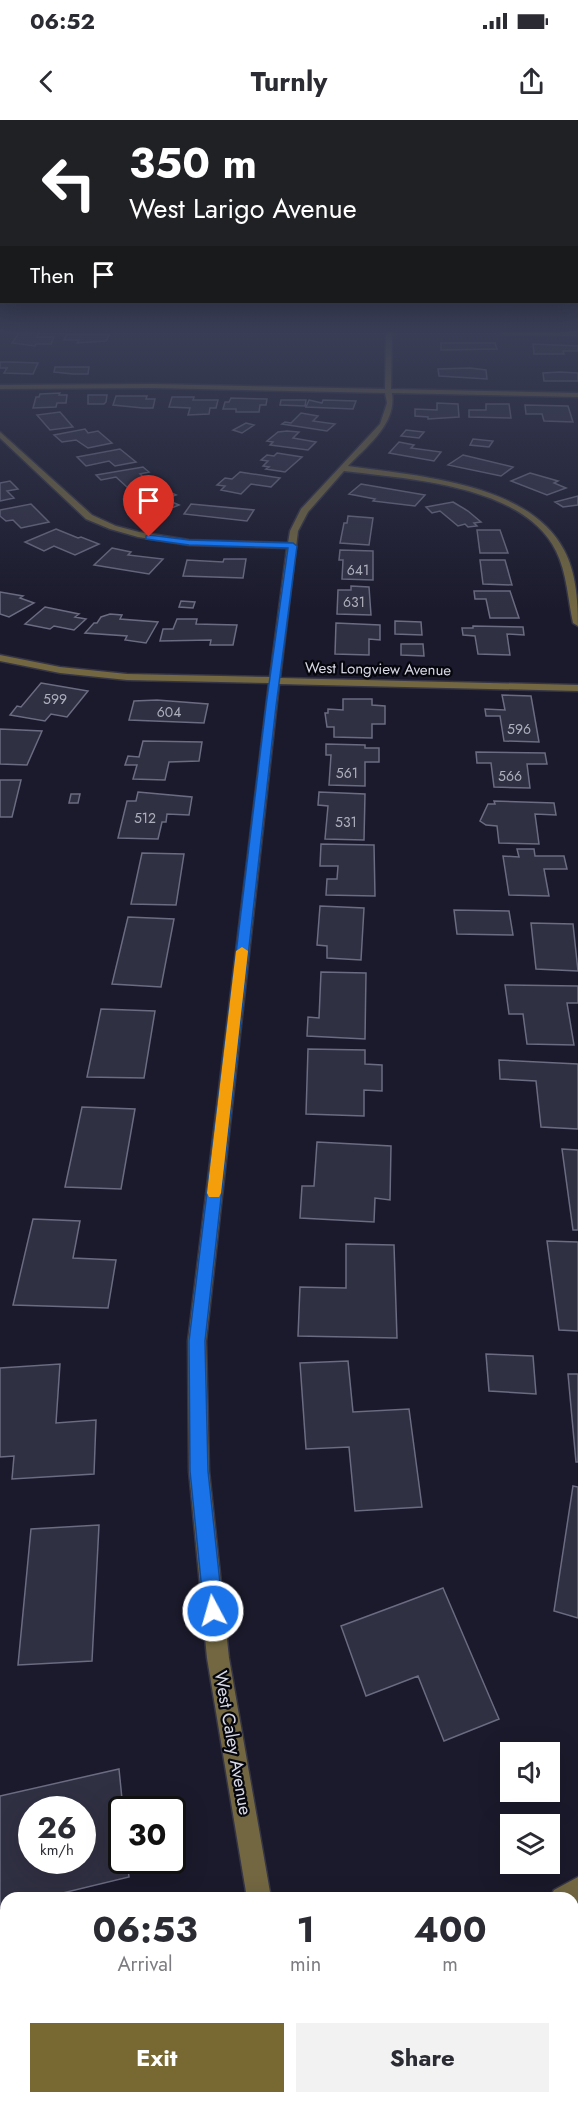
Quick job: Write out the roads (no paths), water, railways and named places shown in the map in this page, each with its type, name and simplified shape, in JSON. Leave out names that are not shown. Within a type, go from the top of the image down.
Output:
[{"type":"street","name":"West Caley Avenue","points":[[258,1892],[218,1658],[199,1471],[197,1341],[274,682],[294,531],[304,511],[383,424]]},
{"type":"street","points":[[0,434],[89,517],[106,525],[136,535],[173,541],[293,546]]},
{"type":"street","points":[[343,468],[453,486],[493,498],[523,512],[545,529],[561,550],[578,623]]},
{"type":"street","name":"West Longview Avenue","points":[[0,658],[60,670],[127,677],[578,688]]},
{"type":"street","points":[[0,671],[14,662]]}]
